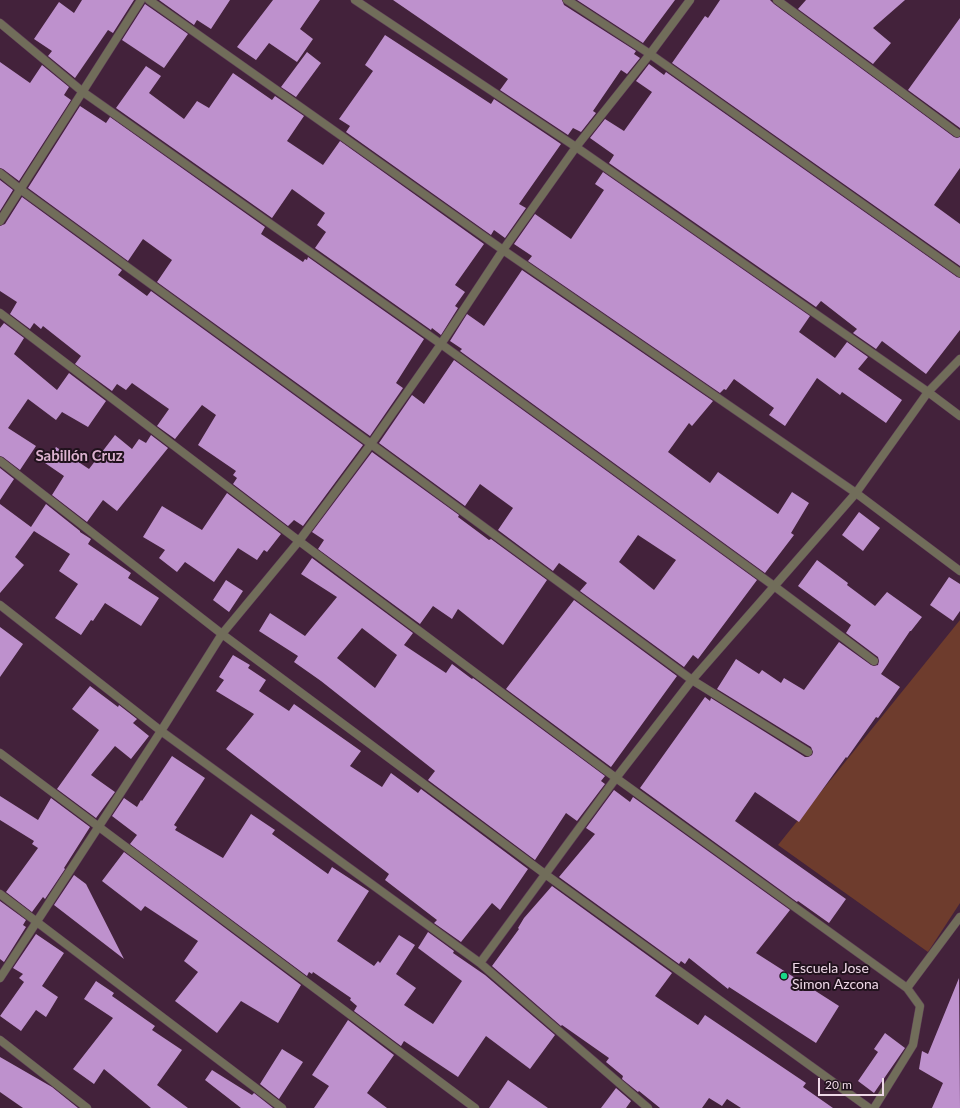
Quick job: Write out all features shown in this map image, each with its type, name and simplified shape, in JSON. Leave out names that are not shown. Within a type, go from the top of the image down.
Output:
[{"type":"street","points":[[0,221],[141,0]]},
{"type":"street","points":[[149,0],[503,250],[856,493],[960,571]]},
{"type":"street","points":[[355,0],[576,147],[928,392],[960,416]]},
{"type":"street","points":[[567,0],[650,54],[960,273]]},
{"type":"street","points":[[0,978],[162,731],[222,634],[299,541],[371,444],[441,344],[503,250],[576,147],[650,54],[690,0]]},
{"type":"street","points":[[777,0],[957,133]]},
{"type":"street","points":[[0,23],[83,92],[441,344],[774,586],[874,661]]},
{"type":"street","points":[[0,173],[692,680],[808,752]]},
{"type":"street","points":[[0,313],[299,541],[616,778],[907,988],[920,1006],[913,1045],[874,1108]]},
{"type":"street","points":[[480,963],[616,778],[692,680],[856,493],[928,392],[960,360]]},
{"type":"street","points":[[0,461],[222,634],[545,874],[869,1108]]},
{"type":"street","points":[[0,605],[162,731],[480,963],[648,1108]]},
{"type":"street","points":[[0,753],[475,1108]]},
{"type":"street","points":[[0,894],[282,1108]]},
{"type":"street","points":[[907,988],[960,917]]},
{"type":"street","points":[[0,1040],[87,1108]]},
{"type":"shaded area","points":[[960,620],[960,903],[928,952],[778,845]]},
{"type":"building","points":[[82,0],[134,0],[113,33],[108,30],[75,78],[48,56],[52,51],[34,39],[59,2],[74,13]]},
{"type":"building","points":[[159,0],[230,0],[211,29],[197,20],[194,25]]},
{"type":"building","points":[[273,0],[320,0],[300,29],[313,39],[297,62],[269,43],[256,60],[237,47]]},
{"type":"building","points":[[393,0],[562,0],[564,5],[636,51],[634,54],[640,58],[627,74],[621,70],[593,111],[596,113],[581,132],[573,128],[568,135],[500,90],[508,79]]},
{"type":"building","points":[[577,0],[675,0],[643,43]]},
{"type":"building","points":[[720,0],[770,0],[954,137],[960,137],[960,168],[934,205],[960,224],[960,266],[672,63],[705,16],[708,18]]},
{"type":"building","points":[[806,0],[905,0],[873,28],[891,43],[873,64],[798,9]]},
{"type":"building","points":[[145,4],[188,34],[164,68],[122,40]]},
{"type":"building","points":[[960,18],[960,128],[908,90]]},
{"type":"building","points":[[385,35],[491,104],[494,99],[561,144],[519,204],[526,208],[505,238],[494,230],[491,235],[346,132],[350,126],[339,119],[373,71],[365,65]]},
{"type":"building","points":[[307,52],[321,63],[296,97],[281,87]]},
{"type":"building","points":[[0,62],[30,83],[42,65],[69,87],[64,95],[71,100],[19,181],[0,168]]},
{"type":"building","points":[[649,64],[664,75],[666,72],[960,278],[960,330],[926,374],[882,341],[876,349],[853,333],[857,329],[821,301],[816,307],[609,163],[614,155],[590,138],[605,119],[624,131],[652,92],[636,81]]},
{"type":"building","points":[[146,66],[161,76],[149,93],[184,119],[197,101],[209,108],[233,73],[272,100],[275,96],[304,116],[287,141],[323,165],[340,141],[484,244],[455,285],[465,292],[455,306],[458,308],[441,335],[432,328],[431,330],[315,248],[326,232],[317,225],[325,213],[292,189],[272,218],[116,108]]},
{"type":"building","points":[[80,106],[106,123],[110,117],[265,227],[261,234],[303,262],[305,259],[307,260],[308,257],[424,339],[396,383],[403,388],[370,436],[157,282],[172,260],[143,239],[128,261],[28,188]]},
{"type":"building","points":[[603,172],[810,316],[799,332],[835,358],[847,342],[868,357],[858,369],[902,400],[886,423],[842,392],[840,395],[817,378],[785,426],[769,415],[774,408],[734,379],[726,390],[724,389],[720,393],[528,261],[532,256],[514,244],[535,214],[571,239],[604,190],[595,184]]},
{"type":"building","points":[[0,180],[13,190],[0,211]]},
{"type":"building","points":[[22,197],[122,270],[118,275],[147,296],[151,291],[363,445],[303,526],[294,520],[288,526],[233,484],[237,478],[233,475],[236,471],[198,445],[216,415],[202,405],[175,439],[157,426],[169,409],[132,383],[126,390],[117,384],[112,391],[75,364],[81,356],[43,326],[41,329],[34,323],[30,329],[10,314],[17,302],[0,291],[0,226],[5,224]]},
{"type":"building","points":[[522,270],[713,401],[692,426],[689,423],[668,452],[710,483],[718,472],[778,514],[792,492],[809,503],[791,533],[794,535],[765,573],[460,351],[462,349],[450,341],[467,314],[484,326]]},
{"type":"building","points":[[4,323],[24,338],[14,354],[57,390],[69,373],[106,401],[88,427],[62,412],[56,420],[28,399],[8,428],[36,446],[20,470],[0,456],[0,328]]},
{"type":"building","points":[[454,360],[757,580],[698,659],[693,655],[684,667],[580,591],[587,583],[559,563],[553,571],[498,530],[513,508],[480,484],[465,506],[379,443],[412,395],[424,404]],"holes":[[[638,535],[676,560],[654,590],[619,562]]]},
{"type":"building","points":[[115,435],[132,449],[139,439],[146,443],[151,435],[168,448],[117,511],[103,500],[87,522],[52,495],[64,476],[45,463],[56,447],[89,469]]},
{"type":"building","points":[[372,452],[459,515],[458,517],[489,540],[491,539],[547,580],[503,645],[458,609],[452,619],[433,606],[420,624],[318,549],[324,540],[312,532]]},
{"type":"building","points":[[0,468],[14,479],[0,500]]},
{"type":"building","points":[[227,493],[281,534],[267,552],[264,550],[257,560],[238,548],[214,582],[185,562],[177,572],[159,558],[165,550],[143,537],[162,506],[202,530]]},
{"type":"building","points":[[0,504],[31,527],[46,504],[80,532],[91,539],[88,544],[131,573],[128,578],[159,598],[141,626],[105,603],[81,635],[55,618],[78,584],[59,571],[70,554],[34,531],[15,557],[24,565],[0,593]]},
{"type":"building","points":[[859,512],[880,528],[863,551],[842,535]]},
{"type":"building","points":[[312,558],[413,633],[404,645],[446,673],[452,664],[605,776],[601,781],[605,784],[577,821],[566,813],[535,860],[428,780],[435,771],[321,681],[294,662],[298,656],[259,631],[270,613],[305,636],[337,597],[301,574]],"holes":[[[362,628],[397,655],[375,688],[337,658]]]},
{"type":"building","points":[[817,560],[848,583],[847,585],[875,606],[887,592],[922,617],[910,631],[881,674],[900,687],[878,718],[876,717],[847,758],[846,757],[799,822],[755,792],[735,821],[846,899],[829,923],[798,901],[797,902],[640,788],[705,697],[710,701],[711,698],[805,757],[812,755],[813,752],[811,747],[717,689],[736,659],[759,674],[762,670],[781,683],[784,678],[804,690],[839,642],[871,665],[878,665],[878,657],[846,633],[851,625],[798,586]]},
{"type":"building","points":[[949,577],[960,584],[960,611],[953,621],[930,605]]},
{"type":"building","points":[[226,580],[243,591],[229,612],[213,600]]},
{"type":"building","points":[[574,600],[677,676],[611,767],[506,689]]},
{"type":"building","points":[[0,627],[23,644],[0,677]]},
{"type":"building","points":[[233,655],[250,665],[248,668],[266,680],[259,691],[289,711],[294,704],[361,751],[350,766],[382,787],[391,773],[418,793],[421,789],[528,869],[500,910],[492,903],[461,942],[434,923],[437,920],[385,880],[389,874],[226,749],[254,714],[216,691],[224,680],[219,677]]},
{"type":"building","points":[[90,686],[137,719],[133,723],[149,736],[131,759],[115,746],[91,775],[115,792],[96,818],[57,789],[99,730],[72,709]]},
{"type":"building","points":[[172,756],[205,778],[174,825],[177,827],[175,830],[223,858],[251,814],[275,830],[272,834],[328,874],[332,867],[369,891],[337,941],[374,966],[378,961],[380,963],[399,935],[415,945],[396,974],[416,988],[404,1005],[433,1024],[462,981],[418,948],[428,932],[454,951],[453,953],[485,975],[555,1035],[530,1069],[486,1036],[458,1077],[404,1041],[401,1046],[354,1011],[357,1006],[350,1000],[351,998],[313,972],[312,974],[309,972],[307,976],[130,844],[137,835],[112,816],[124,798],[137,807]]},
{"type":"building","points":[[614,790],[630,802],[633,797],[790,910],[756,953],[839,1006],[816,1043],[729,987],[728,989],[689,958],[685,964],[681,961],[679,964],[559,877],[595,834],[586,828]]},
{"type":"building","points":[[0,796],[38,820],[51,798],[90,827],[45,899],[43,897],[32,912],[6,892],[38,848],[32,844],[34,841],[0,820]]},
{"type":"building","points":[[124,852],[301,985],[278,1023],[241,1001],[217,1033],[175,1001],[198,972],[184,961],[198,941],[145,906],[141,911],[102,881]]},
{"type":"building","points":[[74,875],[86,884],[124,959],[54,905]]},
{"type":"building","points":[[552,886],[672,973],[655,996],[698,1025],[705,1015],[806,1083],[803,1087],[833,1108],[741,1108],[727,1099],[722,1106],[709,1098],[702,1108],[660,1108],[639,1091],[638,1092],[622,1079],[623,1076],[606,1062],[609,1058],[562,1025],[561,1026],[492,966],[519,929],[518,928],[524,918]]},
{"type":"building","points":[[0,901],[26,920],[23,925],[26,927],[4,962],[0,959]]},
{"type":"building","points":[[36,934],[64,953],[42,986],[58,997],[46,1017],[36,1010],[21,1031],[0,1016],[24,982],[19,978],[23,974],[13,968]]},
{"type":"building","points":[[959,978],[960,1108],[932,1108],[943,1083],[919,1069],[922,1051],[928,1054]]},
{"type":"building","points":[[96,981],[114,993],[112,996],[155,1026],[152,1030],[182,1050],[157,1085],[188,1108],[151,1108],[104,1069],[94,1084],[73,1069],[113,1018],[84,999]]},
{"type":"building","points":[[348,1020],[394,1055],[367,1093],[387,1108],[314,1108],[329,1086],[312,1075]]},
{"type":"building","points":[[885,1033],[905,1048],[874,1093],[858,1081],[878,1052],[874,1049]]},
{"type":"building","points":[[282,1049],[303,1062],[279,1099],[260,1084]]},
{"type":"building","points":[[0,1057],[52,1087],[78,1108],[23,1108],[0,1092]]},
{"type":"building","points":[[212,1070],[252,1095],[254,1093],[273,1108],[241,1108],[205,1080]]},
{"type":"building","points":[[508,1080],[548,1108],[489,1108]]},
{"type":"building","points":[[616,1088],[631,1101],[626,1108],[601,1108]]},
{"type":"place","name":"Escuela Jose Simon Azcona","points":[[784,976]]},
{"type":"district","name":"Sabillón Cruz","points":[[79,456]]}]
